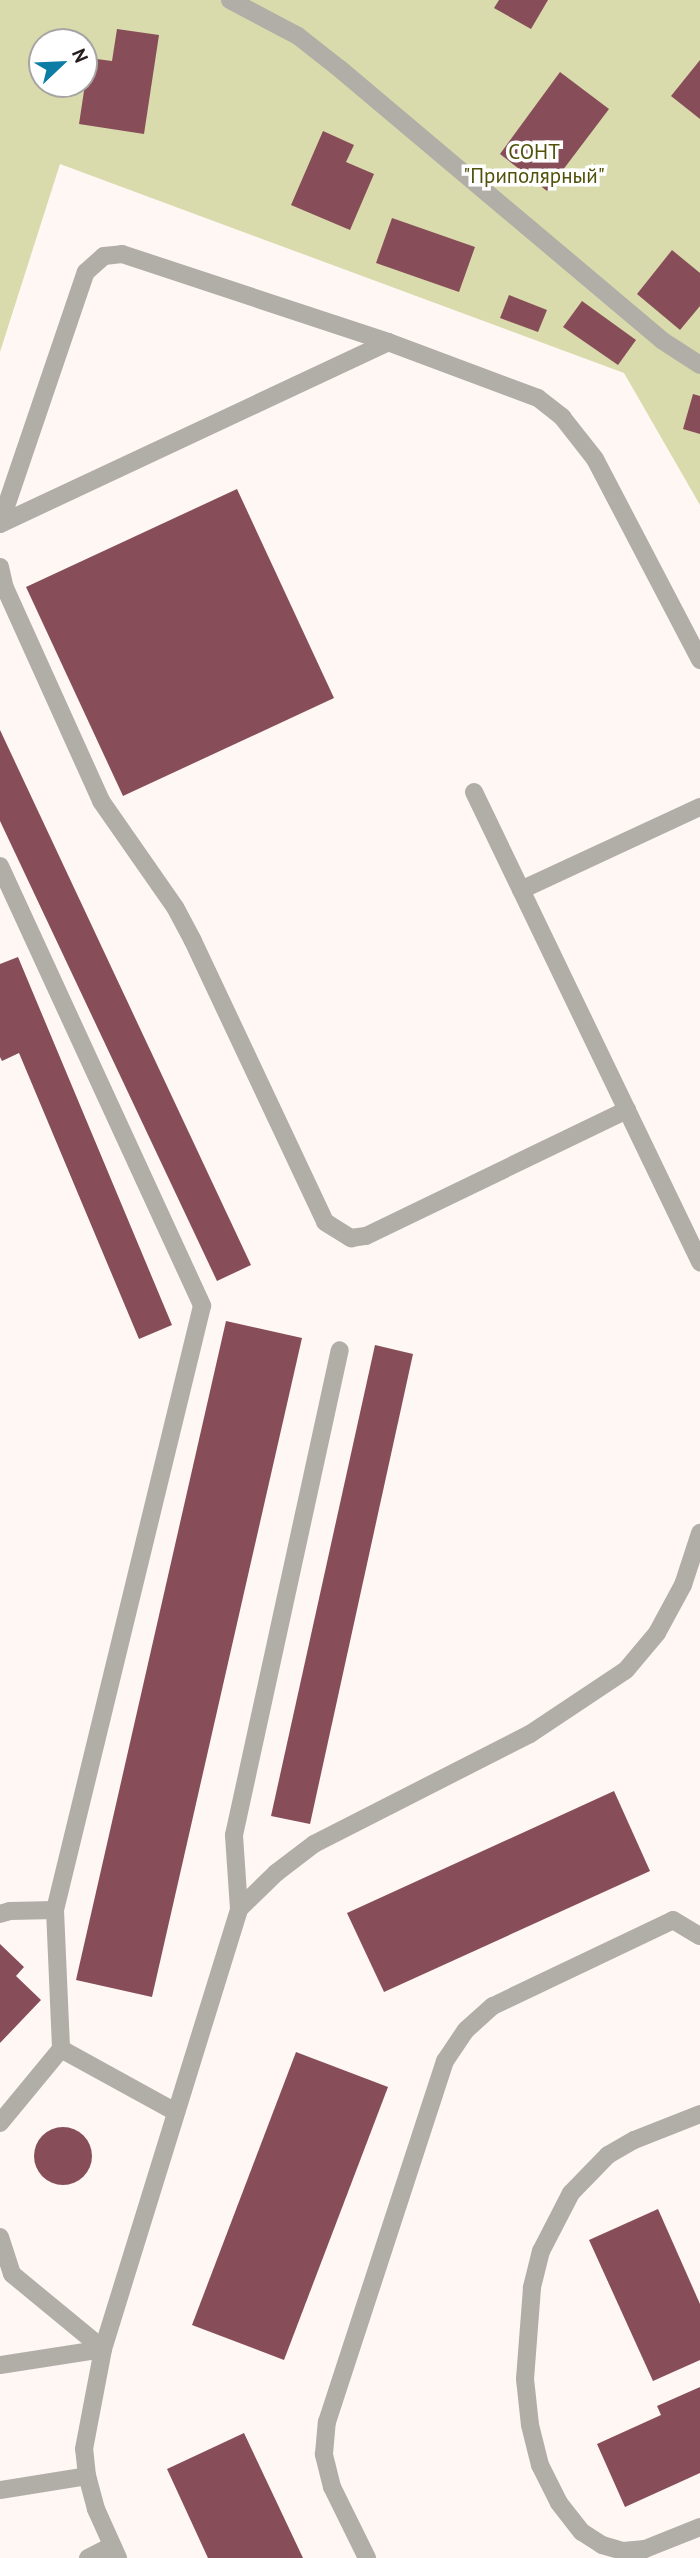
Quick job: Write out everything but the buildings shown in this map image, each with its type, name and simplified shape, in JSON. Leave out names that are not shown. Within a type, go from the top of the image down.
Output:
[{"type":"lane","points":[[230,0],[298,36],[663,341],[700,365]]},
{"type":"lane","points":[[0,524],[86,272],[104,256],[122,254],[388,342],[538,398],[562,416],[595,459],[700,660]]},
{"type":"lane","points":[[0,524],[388,342]]},
{"type":"lane","points":[[0,567],[5,588],[101,801],[175,907],[325,1222],[351,1238],[366,1236],[627,1110]]},
{"type":"lane","points":[[474,792],[700,1262]]},
{"type":"lane","points":[[522,890],[700,807]]},
{"type":"lane","points":[[0,866],[202,1306],[55,1910],[61,2049],[0,2123]]},
{"type":"lane","points":[[88,2558],[115,2552],[87,2476],[84,2449],[103,2349],[174,2111],[239,1909],[234,1835],[340,1350]]},
{"type":"lane","points":[[239,1909],[276,1873],[314,1844],[530,1734],[626,1670],[657,1633],[683,1585],[700,1533]]},
{"type":"lane","points":[[0,1914],[10,1911],[55,1910]]},
{"type":"lane","points":[[366,2558],[332,2487],[324,2454],[327,2422],[445,2061],[466,2030],[493,2006],[505,2000],[673,1920],[700,1936]]},
{"type":"lane","points":[[61,2049],[174,2111]]},
{"type":"lane","points":[[700,2113],[634,2140],[608,2155],[571,2193],[541,2252],[532,2288],[525,2379],[530,2425],[540,2465],[559,2503],[582,2532],[602,2545],[623,2550],[645,2549],[700,2527]]},
{"type":"lane","points":[[0,2237],[6,2275],[103,2349]]},
{"type":"lane","points":[[0,2365],[103,2349]]},
{"type":"lane","points":[[0,2490],[87,2476]]},
{"type":"green space","name":"СОНТ \"Приполярный\"","points":[[0,0],[700,0],[700,505],[624,373],[60,164],[0,352]]}]
